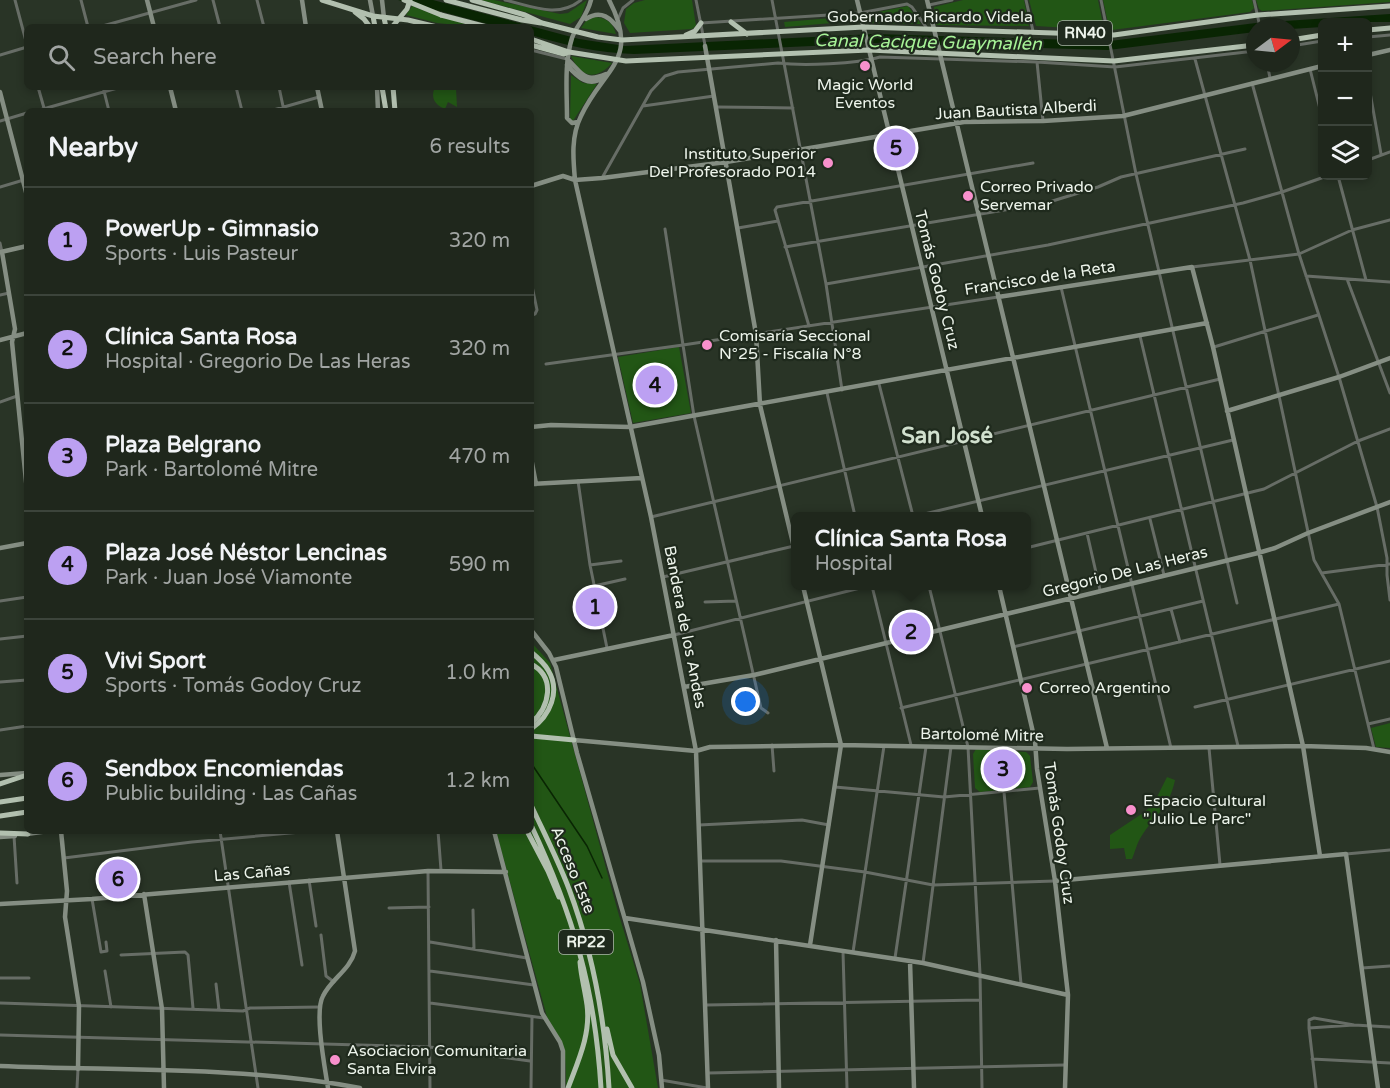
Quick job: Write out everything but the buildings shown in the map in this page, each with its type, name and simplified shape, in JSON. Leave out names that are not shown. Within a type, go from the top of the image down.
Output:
[{"type":"highway","name":"Gobernador Ricardo Videla","points":[[446,0],[528,22],[542,23]]},
{"type":"highway","name":"Gobernador Ricardo Videla","points":[[472,0],[525,15],[571,42],[620,47],[640,61],[705,47],[747,33],[780,43],[864,27],[1108,34],[1258,15],[1390,6]]},
{"type":"highway","points":[[325,1],[392,21],[410,20],[425,24]]},
{"type":"highway","points":[[392,21],[404,13],[408,1],[441,15],[476,24]]},
{"type":"highway","points":[[351,10],[368,24]]},
{"type":"highway","points":[[373,16],[374,24]]},
{"type":"highway","points":[[731,22],[747,33]]},
{"type":"highway","points":[[682,37],[695,31],[701,23]]},
{"type":"highway","points":[[1372,30],[1390,28]]},
{"type":"highway","points":[[1300,39],[1318,36]]},
{"type":"highway","name":"Gobernador Ricardo Videla","points":[[534,39],[620,47],[682,37],[705,47],[780,43],[940,55],[1114,64],[1246,46]]},
{"type":"highway","name":"Gobernador Ricardo Videla","points":[[534,46],[564,54],[571,42]]},
{"type":"highway","points":[[383,90],[386,108]]},
{"type":"highway","points":[[393,90],[395,108]]},
{"type":"highway","points":[[534,655],[548,669],[553,688],[549,711],[534,727]]},
{"type":"highway","points":[[534,666],[541,670],[548,689],[544,707],[534,719]]},
{"type":"highway","points":[[534,736],[574,740]]},
{"type":"highway","points":[[0,784],[24,775]]},
{"type":"highway","points":[[0,802],[24,798]]},
{"type":"highway","name":"Acceso Este","points":[[534,811],[565,878],[581,925],[602,1014],[609,1088]]},
{"type":"highway","points":[[0,816],[24,812]]},
{"type":"highway","name":"Acceso Este","points":[[534,831],[556,879],[578,942],[594,1016],[601,1088]]},
{"type":"highway","points":[[0,835],[28,834]]},
{"type":"highway","points":[[529,834],[572,926]]},
{"type":"highway","points":[[581,925],[592,954],[610,1046],[632,1088]]},
{"type":"highway","points":[[566,1088],[583,1049],[587,1024],[587,1004],[578,942]]},
{"type":"street","points":[[15,0],[24,34]]},
{"type":"street","points":[[81,0],[87,24]]},
{"type":"street","points":[[147,0],[153,24]]},
{"type":"street","points":[[110,24],[196,0]]},
{"type":"street","points":[[213,0],[219,24]]},
{"type":"street","points":[[257,0],[263,24]]},
{"type":"street","points":[[302,0],[306,24]]},
{"type":"street","points":[[370,0],[373,16]]},
{"type":"street","points":[[382,0],[392,21]]},
{"type":"street","points":[[505,0],[556,11],[568,9],[581,0]]},
{"type":"street","points":[[591,0],[587,13],[571,42],[567,62],[567,118],[572,123],[578,122],[611,71],[620,47],[618,19],[609,0]]},
{"type":"street","points":[[618,19],[623,8],[633,0]]},
{"type":"street","points":[[696,0],[756,334],[760,405],[791,534]]},
{"type":"street","points":[[772,0],[826,284],[842,390]]},
{"type":"street","name":"Tomás Godoy Cruz","points":[[857,0],[981,512]]},
{"type":"street","points":[[952,0],[928,3],[1107,748]]},
{"type":"street","points":[[1026,0],[1033,31]]},
{"type":"street","points":[[1101,0],[1136,174],[1237,603]]},
{"type":"street","points":[[1254,0],[1259,18]]},
{"type":"street","points":[[701,23],[860,13],[909,4],[926,27]]},
{"type":"street","points":[[580,24],[590,16],[604,16],[612,21],[620,47]]},
{"type":"street","points":[[1372,37],[1390,35]]},
{"type":"street","points":[[1300,45],[1318,42]]},
{"type":"street","points":[[0,55],[24,47]]},
{"type":"street","points":[[1372,54],[1390,50]]},
{"type":"street","points":[[534,51],[567,62],[585,76],[596,78],[611,71]]},
{"type":"street","points":[[602,178],[656,86],[665,76],[678,72],[871,60],[880,57],[940,55],[1037,62],[1114,64],[1195,59],[1246,52]]},
{"type":"street","points":[[1195,59],[1250,261],[1314,560],[1339,604],[1374,749]]},
{"type":"street","points":[[1037,62],[1043,121]]},
{"type":"street","name":"Juan Bautista Alberdi","points":[[534,185],[563,176],[574,180],[602,178],[726,162],[957,123],[1123,116],[1318,67]]},
{"type":"street","points":[[1310,69],[1318,99]]},
{"type":"street","points":[[1269,72],[1270,78]]},
{"type":"street","points":[[1252,83],[1299,254],[1339,377],[1377,507],[1388,558],[1390,600]]},
{"type":"street","points":[[39,90],[43,108]]},
{"type":"street","points":[[51,108],[111,90]]},
{"type":"street","points":[[171,90],[175,108]]},
{"type":"street","points":[[237,90],[241,108]]},
{"type":"street","points":[[280,90],[284,108]]},
{"type":"street","points":[[318,90],[321,108]]},
{"type":"street","points":[[377,90],[378,108]]},
{"type":"street","points":[[0,92],[24,177]]},
{"type":"street","points":[[104,92],[108,108]]},
{"type":"street","points":[[643,106],[714,96]]},
{"type":"street","points":[[287,108],[319,97]]},
{"type":"street","points":[[1372,105],[1380,154]]},
{"type":"street","points":[[716,107],[793,108]]},
{"type":"street","points":[[0,121],[24,115]]},
{"type":"street","name":"Bandera de los Andes","points":[[578,122],[573,156],[574,180],[651,518],[696,751],[708,1088]]},
{"type":"street","points":[[785,248],[1046,204],[1098,187],[1120,177],[1245,149]]},
{"type":"street","points":[[1372,158],[1390,152]]},
{"type":"street","points":[[808,326],[775,208],[1033,163]]},
{"type":"street","points":[[826,284],[988,257],[1234,205],[1318,179]]},
{"type":"street","points":[[0,187],[24,180]]},
{"type":"street","points":[[1339,180],[1366,280]]},
{"type":"street","name":"Francisco de la Reta","points":[[546,364],[1192,267],[1299,254],[1352,230],[1390,220]]},
{"type":"street","points":[[738,228],[778,221]]},
{"type":"street","points":[[665,229],[694,416],[761,708],[768,713]]},
{"type":"street","points":[[0,243],[15,329],[12,342],[24,462]]},
{"type":"street","points":[[1,252],[24,247]]},
{"type":"street","points":[[1192,267],[1221,379],[1245,495],[1303,746],[1320,856]]},
{"type":"street","points":[[1306,276],[1390,282]]},
{"type":"street","points":[[1347,279],[1390,393]]},
{"type":"street","points":[[1061,287],[1172,748]]},
{"type":"street","points":[[0,295],[9,294]]},
{"type":"street","points":[[534,296],[537,312],[534,314]]},
{"type":"street","points":[[1213,347],[1318,315]]},
{"type":"street","points":[[534,427],[630,427],[879,384],[1207,323]]},
{"type":"street","points":[[0,340],[24,334]]},
{"type":"street","points":[[1140,336],[1238,748]]},
{"type":"street","points":[[1227,411],[1339,377],[1390,358]]},
{"type":"street","points":[[651,518],[1221,379]]},
{"type":"street","points":[[879,384],[913,512]]},
{"type":"street","points":[[826,393],[854,512]]},
{"type":"street","points":[[0,402],[17,396]]},
{"type":"street","points":[[1031,547],[1264,489],[1358,441],[1390,429]]},
{"type":"street","points":[[931,512],[1233,440]]},
{"type":"street","points":[[534,484],[642,478]]},
{"type":"street","points":[[578,481],[590,565],[607,649]]},
{"type":"street","name":"Gregorio De Las Heras","points":[[684,687],[754,675],[1258,553],[1282,546],[1308,533],[1390,502]]},
{"type":"street","points":[[1150,518],[1164,575]]},
{"type":"street","points":[[1087,533],[1100,591]]},
{"type":"street","points":[[0,548],[24,544]]},
{"type":"street","points":[[663,577],[791,547]]},
{"type":"street","points":[[590,565],[621,561]]},
{"type":"street","points":[[1322,573],[1388,565]]},
{"type":"street","points":[[594,586],[625,579]]},
{"type":"street","points":[[804,590],[841,745],[810,945]]},
{"type":"street","points":[[554,660],[674,635],[850,590]]},
{"type":"street","points":[[871,590],[910,745]]},
{"type":"street","points":[[930,590],[968,747],[980,974],[982,1088]]},
{"type":"street","name":"Tomás Godoy Cruz","points":[[1000,590],[1036,749],[1055,881],[1068,995],[1065,1088]]},
{"type":"street","points":[[0,601],[24,597]]},
{"type":"street","points":[[705,602],[737,601]]},
{"type":"street","points":[[1013,647],[1203,601]]},
{"type":"street","points":[[902,708],[1339,604]]},
{"type":"street","points":[[1171,609],[1180,642]]},
{"type":"street","points":[[534,634],[554,660],[645,993],[659,1054],[662,1088]]},
{"type":"street","points":[[0,639],[24,636]]},
{"type":"street","points":[[1195,707],[1390,661]]},
{"type":"street","points":[[0,682],[24,680]]},
{"type":"street","points":[[1368,724],[1390,719]]},
{"type":"street","points":[[0,730],[24,726]]},
{"type":"street","name":"Bartolomé Mitre","points":[[574,740],[696,751],[710,747],[910,745],[1036,749],[1303,746],[1374,749],[1390,752]]},
{"type":"street","points":[[772,746],[774,771]]},
{"type":"street","points":[[853,952],[884,746]]},
{"type":"street","points":[[895,958],[927,746]]},
{"type":"street","points":[[923,963],[951,746]]},
{"type":"street","points":[[1209,748],[1220,866]]},
{"type":"street","points":[[0,775],[24,774]]},
{"type":"street","points":[[835,787],[944,797],[1040,788]]},
{"type":"street","points":[[1004,792],[1021,985]]},
{"type":"street","points":[[699,825],[802,820],[829,825]]},
{"type":"street","points":[[0,835],[28,834]]},
{"type":"street","points":[[61,834],[67,900],[65,917],[79,1006],[77,1088]]},
{"type":"street","points":[[220,834],[258,1088]]},
{"type":"street","points":[[64,858],[278,834]]},
{"type":"street","points":[[328,1088],[320,1007],[323,996],[352,961],[355,951],[338,834]]},
{"type":"street","points":[[438,834],[441,870]]},
{"type":"street","points":[[495,834],[544,1018],[560,1042],[563,1051],[566,1088]]},
{"type":"street","points":[[14,836],[17,883]]},
{"type":"street","points":[[701,861],[774,861],[865,872],[933,885],[1055,881],[1390,850]]},
{"type":"street","points":[[1346,854],[1378,1088]]},
{"type":"street","name":"Las Cañas","points":[[0,904],[441,870],[506,872]]},
{"type":"street","points":[[428,871],[430,1088]]},
{"type":"street","points":[[309,880],[316,926]]},
{"type":"street","points":[[289,882],[302,966]]},
{"type":"street","points":[[144,894],[162,1009],[164,1088]]},
{"type":"street","points":[[92,898],[101,952],[107,951],[106,942]]},
{"type":"street","points":[[389,908],[429,907]]},
{"type":"street","points":[[473,910],[474,949]]},
{"type":"street","points":[[625,918],[895,958],[980,974],[1068,995]]},
{"type":"street","points":[[321,935],[326,976],[334,982]]},
{"type":"street","points":[[776,940],[779,1088]]},
{"type":"street","points":[[430,942],[527,958]]},
{"type":"street","points":[[843,950],[847,1088]]},
{"type":"street","points":[[121,955],[185,952],[188,955],[193,1009]]},
{"type":"street","points":[[910,961],[914,1088]]},
{"type":"street","points":[[1362,968],[1390,966]]},
{"type":"street","points":[[105,971],[111,1007]]},
{"type":"street","points":[[430,971],[534,986]]},
{"type":"street","points":[[0,978],[29,978]]},
{"type":"street","points":[[216,984],[219,1010]]},
{"type":"street","points":[[706,1005],[980,1000]]},
{"type":"street","points":[[0,1003],[243,1011],[320,1007]]},
{"type":"street","points":[[430,1003],[544,1018]]},
{"type":"street","points":[[531,1088],[532,1017]]},
{"type":"street","points":[[1316,1088],[1309,1020],[1314,1018],[1354,1025],[1390,1027]]},
{"type":"street","points":[[1309,1028],[1354,1025]]},
{"type":"street","points":[[0,1035],[430,1047],[531,1061]]},
{"type":"street","points":[[1312,1059],[1390,1063]]},
{"type":"street","points":[[707,1073],[1066,1065]]},
{"type":"street","points":[[0,1066],[256,1075],[327,1082],[360,1088]]},
{"type":"street","points":[[662,1080],[708,1088]]},
{"type":"green space","points":[[481,0],[494,0],[560,14],[568,13],[587,0],[581,17],[570,24]]},
{"type":"green space","points":[[645,0],[692,0],[696,26],[692,29],[630,33],[624,23],[626,9],[634,3]]},
{"type":"green space","points":[[963,0],[1024,0],[1029,26],[936,25],[934,7]]},
{"type":"green space","points":[[1029,0],[1098,0],[1104,29],[1036,26]]},
{"type":"green space","points":[[1103,0],[1252,0],[1254,8],[1250,12],[1112,30],[1109,28]]},
{"type":"green space","points":[[1256,0],[1390,0],[1390,2],[1262,11]]},
{"type":"green space","points":[[412,6],[466,24],[437,23],[406,15]]},
{"type":"green space","points":[[908,6],[921,24],[870,23],[868,14]]},
{"type":"green space","points":[[855,16],[856,21],[785,27],[784,22]]},
{"type":"green space","points":[[595,17],[609,22],[616,34],[581,28],[586,21]]},
{"type":"green space","points":[[571,56],[612,63],[600,73],[589,74],[579,69]]},
{"type":"green space","points":[[571,75],[583,83],[597,84],[573,121],[570,119]]},
{"type":"green space","points":[[456,90],[457,107],[448,102],[445,108],[439,105],[434,101],[434,91]]},
{"type":"green space","points":[[679,347],[691,413],[633,423],[618,357]]},
{"type":"green space","points":[[534,645],[550,663],[640,984],[658,1088],[566,1088],[564,1051],[547,1017],[497,834],[534,834]]},
{"type":"green space","points":[[1390,723],[1390,748],[1376,747],[1371,728]]},
{"type":"green space","points":[[976,749],[1026,752],[1030,756],[1033,782],[1030,787],[980,792],[975,788],[973,754]]},
{"type":"green space","points":[[1167,777],[1175,780],[1169,798],[1141,837],[1132,859],[1126,859],[1124,848],[1110,849],[1110,835],[1146,811],[1156,799]]},
{"type":"water","points":[[398,0],[433,0],[523,24],[488,24]]},
{"type":"water","points":[[1390,14],[1390,22],[1372,22],[1372,18],[1330,18]]},
{"type":"water","points":[[1318,19],[1318,27],[1300,28],[1300,20]]},
{"type":"water","name":"Canal Cacique Guaymallén","points":[[1246,24],[1246,33],[1108,50],[878,43],[634,54],[595,50],[534,36],[534,27],[579,39],[625,46],[874,34],[1110,41]]},
{"type":"waterway","points":[[534,767],[587,846],[602,878]]},
{"type":"place","name":"Magic World Eventos","points":[[865,66]]},
{"type":"place","name":"Vivi Sport","points":[[896,148]]},
{"type":"place","name":"Instituto Superior Del Profesorado P014","points":[[828,163]]},
{"type":"place","name":"Correo Privado Servemar","points":[[968,196]]},
{"type":"place","name":"Comisaría Seccional N°25 - Fiscalía N°8","points":[[707,345]]},
{"type":"place","name":"Plaza José Néstor Lencinas","points":[[655,385]]},
{"type":"place","name":"PowerUp - Gimnasio","points":[[595,607]]},
{"type":"place","name":"Clínica Santa Rosa","points":[[911,632]]},
{"type":"place","name":"Correo Argentino","points":[[1027,688]]},
{"type":"place","name":"Plaza Belgrano","points":[[1003,769]]},
{"type":"place","name":"Espacio Cultural \"Julio Le Parc\"","points":[[1131,810]]},
{"type":"place","name":"Sendbox Encomiendas","points":[[118,879]]},
{"type":"place","name":"Asociacion Comunitaria Santa Elvira","points":[[335,1060]]},
{"type":"district","name":"San José","points":[[947,436]]}]
